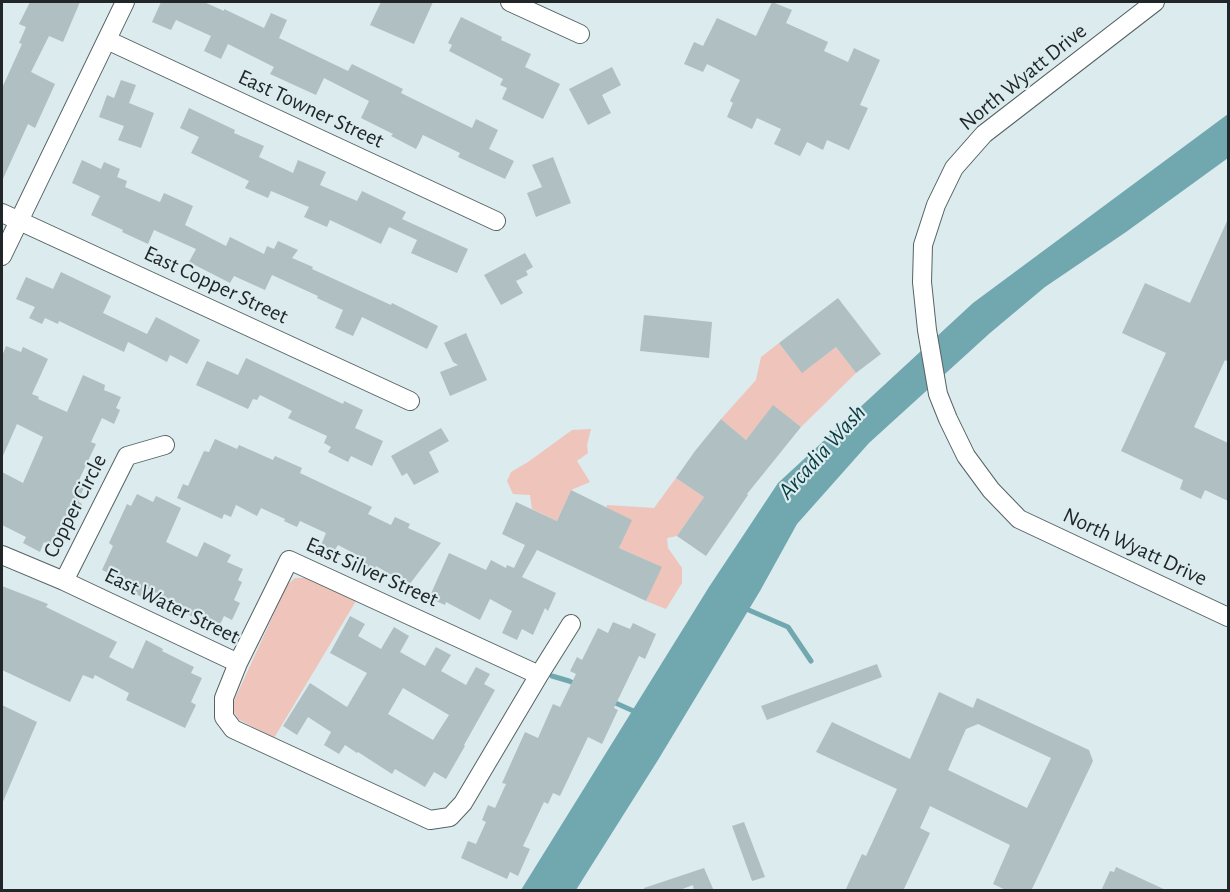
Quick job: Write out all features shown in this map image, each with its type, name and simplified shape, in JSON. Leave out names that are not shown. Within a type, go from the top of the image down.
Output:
[{"type":"street","points":[[2,256],[125,2]]},
{"type":"street","points":[[510,2],[580,34]]},
{"type":"street","name":"North Wyatt Drive","points":[[1155,2],[984,134],[954,168],[936,205],[923,245],[922,282],[927,330],[938,394],[966,456],[991,490],[1019,519],[1228,617]]},
{"type":"street","name":"East Towner Street","points":[[107,40],[496,221]]},
{"type":"street","name":"East Copper Street","points":[[2,213],[410,401]]},
{"type":"street","name":"Copper Circle","points":[[64,581],[127,456],[165,445]]},
{"type":"street","name":"East Water Street","points":[[2,555],[64,581],[238,663],[224,698],[224,717],[233,729],[430,819],[450,817],[463,803],[539,675]]},
{"type":"street","name":"East Silver Street","points":[[238,663],[289,560],[539,675]]},
{"type":"street","points":[[539,675],[571,624]]},
{"type":"shaded area","points":[[779,343],[802,372],[836,347],[856,373],[801,427],[773,406],[746,440],[721,419],[756,380],[761,357]]},
{"type":"shaded area","points":[[591,429],[587,445],[588,453],[577,461],[590,482],[571,490],[557,521],[532,509],[530,495],[513,494],[507,481],[511,472],[572,430]]},
{"type":"shaded area","points":[[676,478],[704,497],[677,536],[667,538],[668,548],[682,568],[682,583],[666,609],[646,601],[661,567],[619,548],[631,520],[606,510],[607,505],[654,508]]},
{"type":"shaded area","points":[[295,578],[307,578],[356,601],[274,738],[238,719],[234,712],[234,701],[287,585]]},
{"type":"water","name":"Arcadia Wash","points":[[1228,114],[1228,158],[1045,287],[990,333],[869,443],[797,524],[760,591],[658,760],[576,890],[521,890],[709,587],[778,483],[973,303]]},
{"type":"building","points":[[30,2],[80,2],[63,42],[49,36],[31,72],[55,84],[35,128],[28,124],[2,181],[2,88],[22,44],[19,43],[26,27],[19,24]]},
{"type":"building","points":[[161,2],[204,2],[264,28],[271,13],[287,20],[279,38],[348,71],[352,64],[403,89],[401,93],[472,128],[476,119],[498,130],[489,149],[514,161],[505,179],[458,157],[460,153],[423,135],[416,149],[361,118],[369,101],[324,78],[316,95],[270,74],[274,67],[228,44],[221,59],[204,51],[211,36],[176,20],[171,30],[152,22]]},
{"type":"building","points":[[381,2],[433,2],[414,44],[370,25]]},
{"type":"building","points":[[772,2],[792,10],[786,23],[828,42],[824,51],[848,62],[854,48],[880,60],[860,105],[868,108],[849,150],[827,140],[823,150],[807,142],[800,156],[774,144],[781,129],[757,118],[752,129],[727,117],[733,103],[730,101],[740,80],[707,64],[703,72],[684,64],[694,42],[703,46],[717,18],[756,36]]},
{"type":"building","points":[[461,17],[531,54],[525,67],[560,84],[543,119],[502,99],[507,88],[500,85],[503,79],[449,51],[452,45],[448,43]]},
{"type":"building","points":[[612,67],[621,85],[602,95],[611,113],[588,125],[569,89]]},
{"type":"building","points":[[121,80],[136,85],[129,103],[154,113],[141,148],[118,140],[124,126],[99,117],[107,95],[114,98]]},
{"type":"building","points":[[189,108],[235,130],[234,133],[264,146],[259,157],[293,173],[298,160],[326,172],[320,185],[357,201],[362,191],[406,212],[402,219],[468,249],[457,273],[411,253],[417,240],[389,227],[381,244],[330,220],[327,227],[304,217],[309,207],[271,191],[268,198],[245,188],[249,181],[191,153],[199,137],[180,128]]},
{"type":"building","points":[[553,157],[571,203],[536,217],[527,193],[542,187],[532,165]]},
{"type":"building","points":[[82,160],[101,169],[104,162],[120,169],[117,177],[127,181],[125,187],[160,202],[164,193],[193,206],[185,225],[226,246],[230,237],[264,254],[267,246],[274,249],[278,241],[298,250],[292,258],[313,267],[312,269],[391,305],[392,303],[438,326],[427,349],[362,317],[353,336],[335,328],[343,310],[272,275],[265,290],[234,276],[230,283],[189,262],[196,249],[154,230],[148,244],[122,232],[123,230],[91,215],[100,196],[72,183]]},
{"type":"building","points":[[1228,219],[1228,362],[1225,360],[1194,427],[1228,443],[1228,501],[1205,490],[1201,499],[1180,489],[1183,480],[1121,451],[1166,353],[1122,333],[1145,283],[1190,303]]},
{"type":"building","points":[[525,253],[533,267],[526,271],[528,275],[516,281],[523,293],[501,305],[484,275]]},
{"type":"building","points":[[61,272],[111,296],[103,313],[147,334],[156,317],[200,340],[187,364],[170,355],[167,362],[128,342],[124,352],[59,321],[58,324],[45,318],[42,324],[29,318],[35,307],[16,299],[26,277],[53,289]]},
{"type":"building","points":[[838,298],[881,354],[856,373],[836,347],[802,373],[779,343]]},
{"type":"building","points":[[644,315],[712,322],[709,358],[640,351]]},
{"type":"building","points":[[466,333],[487,380],[450,396],[440,372],[458,365],[453,362],[444,343]]},
{"type":"building","points":[[6,346],[21,352],[23,347],[48,359],[32,394],[67,412],[83,375],[105,385],[104,390],[121,397],[116,408],[120,410],[114,424],[102,418],[91,442],[96,444],[79,480],[86,483],[78,501],[82,504],[70,528],[64,525],[54,547],[44,542],[40,552],[23,543],[26,537],[2,525],[2,472],[23,483],[43,437],[17,424],[2,458],[2,356]]},
{"type":"building","points":[[246,358],[343,404],[344,401],[363,410],[355,428],[383,441],[372,466],[351,456],[348,462],[328,452],[331,447],[324,443],[327,436],[288,418],[292,411],[260,395],[257,400],[253,399],[248,409],[196,385],[207,361],[238,375]]},
{"type":"building","points":[[773,405],[801,427],[747,494],[706,556],[677,536],[704,497],[676,478],[721,419],[746,440]]},
{"type":"building","points":[[441,428],[449,441],[429,452],[439,472],[414,485],[407,473],[402,476],[391,456]]},
{"type":"building","points":[[215,439],[237,449],[239,445],[273,460],[275,456],[302,468],[300,473],[372,507],[368,514],[391,525],[395,517],[410,524],[408,528],[441,543],[409,585],[376,566],[373,573],[355,564],[359,556],[338,545],[334,551],[321,545],[326,533],[300,521],[297,527],[261,508],[257,516],[236,505],[231,517],[224,514],[222,519],[177,498],[183,484],[188,486],[204,451],[209,452]]},
{"type":"building","points":[[571,490],[632,520],[619,548],[662,567],[646,601],[537,550],[522,577],[556,593],[548,611],[545,608],[533,635],[522,629],[517,640],[502,633],[512,611],[490,599],[480,620],[446,602],[445,605],[429,598],[449,553],[486,570],[491,560],[506,568],[507,565],[514,568],[525,545],[502,534],[516,502],[557,521]]},
{"type":"building","points":[[137,494],[153,502],[156,496],[181,508],[166,542],[197,557],[204,542],[231,555],[227,562],[243,569],[238,580],[242,582],[234,600],[240,603],[232,620],[224,616],[218,629],[175,608],[177,603],[148,589],[144,598],[110,582],[113,575],[102,570],[113,546],[109,543],[127,504],[131,506]]},
{"type":"building","points":[[2,586],[48,604],[46,607],[117,642],[109,657],[133,669],[146,640],[194,667],[191,673],[202,678],[191,702],[196,705],[185,728],[126,700],[129,693],[95,675],[93,679],[83,675],[70,702],[2,670]]},
{"type":"building","points":[[350,616],[365,624],[358,636],[381,649],[394,627],[409,636],[400,652],[425,666],[436,647],[451,655],[441,671],[466,685],[476,667],[490,674],[484,684],[495,690],[446,779],[434,772],[425,787],[395,769],[392,774],[345,745],[339,754],[324,745],[331,732],[308,717],[297,735],[283,726],[310,683],[347,707],[367,673],[330,653]],"holes":[[[403,688],[449,715],[433,740],[388,714]]]},
{"type":"building","points":[[613,622],[630,629],[633,623],[656,634],[645,659],[639,656],[614,708],[618,710],[602,744],[588,737],[560,796],[553,793],[548,804],[544,802],[523,846],[530,849],[518,876],[510,872],[507,879],[461,858],[468,841],[476,844],[486,822],[482,820],[488,805],[495,808],[506,784],[502,783],[525,732],[538,738],[553,704],[560,707],[576,674],[570,671],[577,657],[582,660],[598,628],[608,633]]},
{"type":"building","points":[[877,664],[882,677],[767,720],[761,706]]},
{"type":"building","points":[[939,692],[973,708],[977,698],[1089,750],[1093,761],[1031,891],[1008,891],[993,884],[1010,845],[930,806],[920,828],[930,833],[903,891],[845,891],[862,854],[866,856],[897,789],[816,752],[832,722],[910,759]],"holes":[[[978,724],[1051,758],[1027,808],[948,770],[966,729]]]},
{"type":"building","points":[[2,705],[37,722],[2,804]]},
{"type":"building","points":[[744,822],[765,877],[752,881],[732,826]]},
{"type":"building","points":[[1116,867],[1168,891],[1101,891],[1110,871],[1114,872]]},
{"type":"building","points":[[704,868],[714,891],[694,891],[693,885],[677,891],[644,891],[644,888]]},
{"type":"waterway","points":[[744,608],[788,627],[811,661]]},
{"type":"waterway","points":[[552,676],[578,685]]},
{"type":"waterway","points":[[611,701],[638,713]]}]
